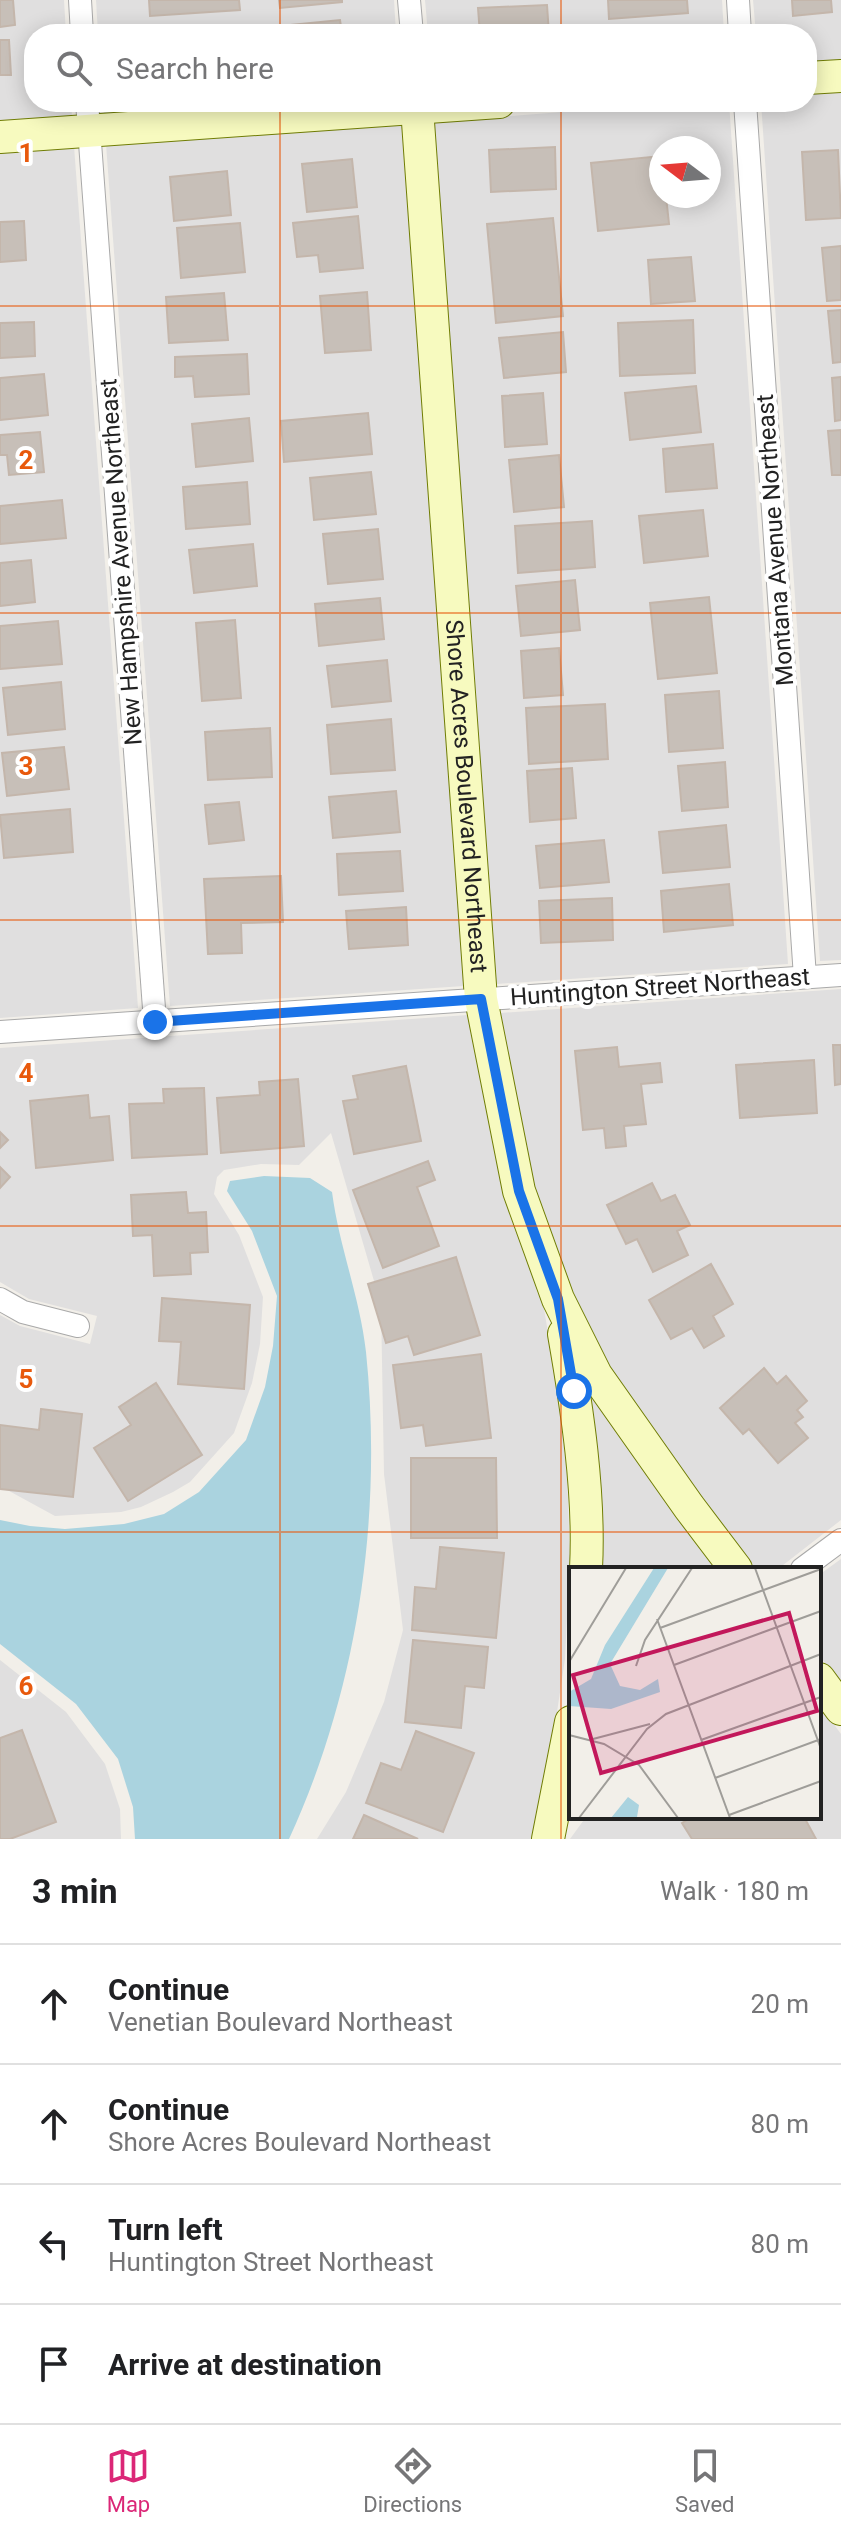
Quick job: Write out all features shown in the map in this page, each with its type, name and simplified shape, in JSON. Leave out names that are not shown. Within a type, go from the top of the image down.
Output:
[{"type":"street","points":[[80,0],[81,24]]},
{"type":"street","points":[[409,0],[411,24]]},
{"type":"street","points":[[738,0],[739,24]]},
{"type":"street","points":[[817,77],[841,76]]},
{"type":"street","points":[[0,137],[88,116],[208,112]]},
{"type":"street","name":"Shore Acres Boulevard Northeast","points":[[418,112],[481,999],[519,1191],[558,1299],[596,1375],[734,1567]]},
{"type":"street","name":"Montana Avenue Northeast","points":[[746,112],[805,977]]},
{"type":"street","name":"New Hampshire Avenue Northeast","points":[[88,116],[155,1022]]},
{"type":"street","name":"Huntington Street Northeast","points":[[0,1032],[841,975]]},
{"type":"street","points":[[0,1299],[23,1312],[78,1326]]},
{"type":"street","points":[[558,1299],[574,1391],[583,1473],[586,1567]]},
{"type":"street","points":[[805,1567],[841,1540]]},
{"type":"street","points":[[821,1682],[841,1709]]},
{"type":"street","points":[[549,1839],[569,1733]]},
{"type":"street","points":[[549,1839],[569,1814]]},
{"type":"shaded area","points":[[0,0],[64,0],[65,24],[24,24],[24,112],[72,112],[72,117],[0,122]]},
{"type":"shaded area","points":[[96,0],[394,0],[395,24],[97,24]]},
{"type":"shaded area","points":[[425,0],[722,0],[723,24],[427,24]]},
{"type":"shaded area","points":[[753,0],[841,0],[841,61],[817,63],[817,24],[755,24]]},
{"type":"shaded area","points":[[841,90],[841,960],[820,961],[762,112],[817,112],[817,92]]},
{"type":"shaded area","points":[[104,112],[149,112],[104,115]]},
{"type":"shaded area","points":[[560,112],[730,112],[788,964],[496,984],[434,122]]},
{"type":"shaded area","points":[[402,124],[464,986],[170,1006],[106,144]]},
{"type":"shaded area","points":[[74,146],[138,1008],[0,1018],[0,152]]},
{"type":"shaded area","points":[[841,989],[841,1520],[781,1567],[752,1567],[610,1368],[573,1296],[535,1188],[500,1013]]},
{"type":"shaded area","points":[[468,1015],[537,1292],[543,1303],[558,1392],[567,1473],[570,1558],[565,1659],[554,1732],[531,1839],[317,1839],[346,1792],[384,1702],[403,1630],[384,1474],[381,1305],[331,1133],[299,1165],[261,1164],[224,1170],[217,1177],[214,1194],[239,1235],[263,1297],[260,1344],[252,1383],[234,1433],[190,1482],[141,1507],[121,1512],[55,1516],[0,1486],[0,1315],[20,1326],[90,1344],[97,1316],[29,1299],[0,1282],[0,1048]]},
{"type":"shaded area","points":[[590,1392],[716,1567],[601,1567],[599,1473]]},
{"type":"shaded area","points":[[841,1559],[841,1684],[821,1658],[821,1574]]},
{"type":"shaded area","points":[[0,1660],[66,1712],[105,1764],[120,1809],[121,1839],[0,1839]]},
{"type":"shaded area","points":[[821,1707],[841,1734],[841,1839],[570,1839],[585,1819],[821,1819]]},
{"type":"water","points":[[264,1176],[310,1178],[332,1192],[366,1352],[371,1476],[360,1601],[333,1723],[289,1839],[135,1839],[133,1807],[118,1759],[76,1704],[0,1644],[0,1520],[65,1529],[124,1524],[164,1514],[199,1492],[246,1440],[265,1387],[273,1346],[277,1296],[252,1231],[227,1191],[230,1181]]},
{"type":"building","points":[[0,0],[13,0],[15,25],[0,27]]},
{"type":"building","points":[[149,0],[239,0],[240,10],[150,16]]},
{"type":"building","points":[[279,0],[342,0],[342,2],[280,8]]},
{"type":"building","points":[[608,0],[687,0],[688,13],[609,19]]},
{"type":"building","points":[[792,0],[831,0],[832,12],[793,16]]},
{"type":"building","points":[[547,5],[548,24],[479,24],[478,8]]},
{"type":"building","points":[[340,20],[341,24],[301,24]]},
{"type":"building","points":[[0,40],[9,40],[11,75],[0,75]]},
{"type":"building","points":[[555,147],[556,189],[491,192],[489,150]]},
{"type":"building","points":[[838,150],[841,218],[806,220],[802,152]]},
{"type":"building","points":[[649,157],[649,208],[667,208],[669,224],[598,231],[591,163]]},
{"type":"building","points":[[352,159],[357,207],[307,212],[302,164]]},
{"type":"building","points":[[227,171],[231,215],[174,221],[170,177]]},
{"type":"building","points":[[358,216],[363,268],[320,272],[318,255],[297,257],[293,223]]},
{"type":"building","points":[[553,218],[563,316],[496,323],[487,224]]},
{"type":"building","points":[[24,221],[26,260],[0,262],[0,222]]},
{"type":"building","points":[[240,223],[245,272],[181,278],[177,228]]},
{"type":"building","points":[[841,246],[841,300],[827,301],[822,248]]},
{"type":"building","points":[[691,257],[695,301],[651,304],[648,260]]},
{"type":"building","points":[[367,292],[371,350],[325,353],[320,296]]},
{"type":"building","points":[[224,293],[228,340],[169,343],[166,297]]},
{"type":"building","points":[[841,310],[841,362],[833,363],[828,311]]},
{"type":"building","points":[[693,320],[695,373],[620,376],[618,323]]},
{"type":"building","points":[[34,322],[35,356],[0,358],[0,323]]},
{"type":"building","points":[[563,332],[566,372],[504,378],[499,338]]},
{"type":"building","points":[[247,354],[249,394],[195,397],[193,376],[175,377],[175,357]]},
{"type":"building","points":[[44,374],[48,415],[0,420],[0,378]]},
{"type":"building","points":[[841,377],[841,420],[835,421],[832,378]]},
{"type":"building","points":[[696,386],[701,432],[630,440],[625,393]]},
{"type":"building","points":[[543,393],[547,444],[505,447],[502,396]]},
{"type":"building","points":[[368,413],[372,454],[284,462],[281,421]]},
{"type":"building","points":[[249,418],[253,461],[196,467],[192,424]]},
{"type":"building","points":[[841,430],[841,475],[832,475],[828,431]]},
{"type":"building","points":[[40,432],[44,472],[9,475],[7,455],[0,455],[0,435]]},
{"type":"building","points":[[713,444],[717,488],[666,492],[663,449]]},
{"type":"building","points":[[559,455],[564,507],[514,512],[509,460]]},
{"type":"building","points":[[371,472],[376,514],[314,520],[310,478]]},
{"type":"building","points":[[247,482],[250,524],[186,529],[183,487]]},
{"type":"building","points":[[62,500],[66,538],[0,544],[0,506]]},
{"type":"building","points":[[703,510],[708,556],[644,563],[639,516]]},
{"type":"building","points":[[592,521],[595,567],[518,573],[515,526]]},
{"type":"building","points":[[378,529],[383,579],[328,584],[323,534]]},
{"type":"building","points":[[253,544],[257,586],[194,593],[189,550]]},
{"type":"building","points":[[31,560],[35,602],[0,606],[0,563]]},
{"type":"building","points":[[575,580],[580,630],[521,636],[516,586]]},
{"type":"building","points":[[709,597],[717,673],[658,679],[650,603]]},
{"type":"building","points":[[380,598],[384,639],[319,646],[315,604]]},
{"type":"building","points":[[235,620],[241,698],[202,701],[196,623]]},
{"type":"building","points":[[58,621],[62,664],[0,669],[0,626]]},
{"type":"building","points":[[559,648],[563,695],[524,698],[521,651]]},
{"type":"building","points":[[387,660],[391,701],[332,707],[327,666]]},
{"type":"building","points":[[61,682],[65,729],[8,735],[3,688]]},
{"type":"building","points":[[719,691],[723,748],[669,752],[665,695]]},
{"type":"building","points":[[605,704],[608,759],[529,764],[526,708]]},
{"type":"building","points":[[391,719],[395,770],[331,774],[327,725]]},
{"type":"building","points":[[270,728],[272,777],[208,780],[205,732]]},
{"type":"building","points":[[64,747],[69,789],[7,796],[2,753]]},
{"type":"building","points":[[725,762],[728,807],[682,811],[678,766]]},
{"type":"building","points":[[572,768],[576,818],[530,822],[527,771]]},
{"type":"building","points":[[396,791],[400,832],[333,838],[329,797]]},
{"type":"building","points":[[239,802],[244,840],[209,844],[205,805]]},
{"type":"building","points":[[70,809],[73,852],[4,858],[0,815]]},
{"type":"building","points":[[726,825],[730,867],[663,873],[659,832]]},
{"type":"building","points":[[604,840],[609,882],[540,888],[536,846]]},
{"type":"building","points":[[400,851],[403,891],[339,895],[337,854]]},
{"type":"building","points":[[281,876],[283,922],[241,923],[242,953],[208,954],[204,879]]},
{"type":"building","points":[[729,884],[733,925],[664,932],[661,891]]},
{"type":"building","points":[[612,898],[613,940],[541,943],[539,901]]},
{"type":"building","points":[[406,907],[408,945],[349,949],[346,911]]},
{"type":"building","points":[[833,1045],[841,1045],[841,1084],[835,1085]]},
{"type":"building","points":[[617,1047],[619,1067],[660,1063],[662,1082],[641,1084],[646,1124],[624,1126],[626,1146],[606,1148],[604,1128],[583,1130],[575,1051]]},
{"type":"building","points":[[814,1060],[817,1113],[740,1118],[736,1065]]},
{"type":"building","points":[[406,1066],[421,1141],[354,1154],[343,1101],[358,1099],[353,1076]]},
{"type":"building","points":[[298,1079],[304,1146],[221,1153],[217,1098],[260,1095],[259,1082]]},
{"type":"building","points":[[204,1088],[207,1154],[132,1158],[129,1104],[164,1103],[163,1089]]},
{"type":"building","points":[[88,1095],[90,1118],[109,1116],[113,1160],[36,1168],[30,1101]]},
{"type":"building","points":[[0,1132],[8,1140],[0,1148]]},
{"type":"building","points":[[428,1161],[435,1180],[417,1187],[439,1246],[383,1268],[353,1190]]},
{"type":"building","points":[[0,1167],[10,1177],[0,1188]]},
{"type":"building","points":[[652,1183],[661,1201],[675,1195],[690,1225],[677,1231],[688,1255],[653,1272],[637,1239],[626,1244],[607,1205]]},
{"type":"building","points":[[186,1192],[188,1213],[206,1212],[208,1252],[190,1253],[191,1274],[154,1276],[152,1235],[133,1236],[131,1195]]},
{"type":"building","points":[[456,1257],[480,1335],[414,1355],[408,1336],[386,1343],[368,1284]]},
{"type":"building","points":[[711,1264],[733,1304],[713,1316],[724,1336],[704,1348],[692,1328],[671,1339],[649,1300]]},
{"type":"building","points":[[162,1298],[250,1305],[244,1389],[178,1384],[181,1342],[159,1341]]},
{"type":"building","points":[[481,1354],[491,1438],[426,1446],[423,1425],[401,1428],[393,1365]]},
{"type":"building","points":[[764,1368],[777,1384],[786,1376],[807,1401],[797,1410],[803,1417],[795,1423],[808,1438],[778,1463],[749,1429],[743,1434],[720,1408]]},
{"type":"building","points":[[156,1383],[202,1455],[128,1501],[94,1448],[131,1425],[119,1407]]},
{"type":"building","points":[[41,1409],[82,1414],[73,1497],[0,1489],[0,1425],[39,1430]]},
{"type":"building","points":[[411,1458],[496,1458],[497,1538],[411,1538]]},
{"type":"building","points":[[440,1547],[504,1553],[496,1638],[412,1630],[415,1587],[436,1589]]},
{"type":"building","points":[[413,1640],[488,1647],[484,1688],[465,1686],[461,1728],[405,1722]]},
{"type":"building","points":[[22,1730],[56,1822],[10,1839],[0,1839],[0,1738]]},
{"type":"building","points":[[416,1731],[474,1753],[443,1832],[366,1803],[381,1763],[401,1770]]},
{"type":"building","points":[[364,1815],[418,1839],[353,1839]]},
{"type":"building","points":[[689,1819],[805,1819],[816,1839],[692,1839],[682,1823]]},
{"type":"route","points":[[155,1022],[481,999],[519,1191],[558,1299],[574,1391]]}]
